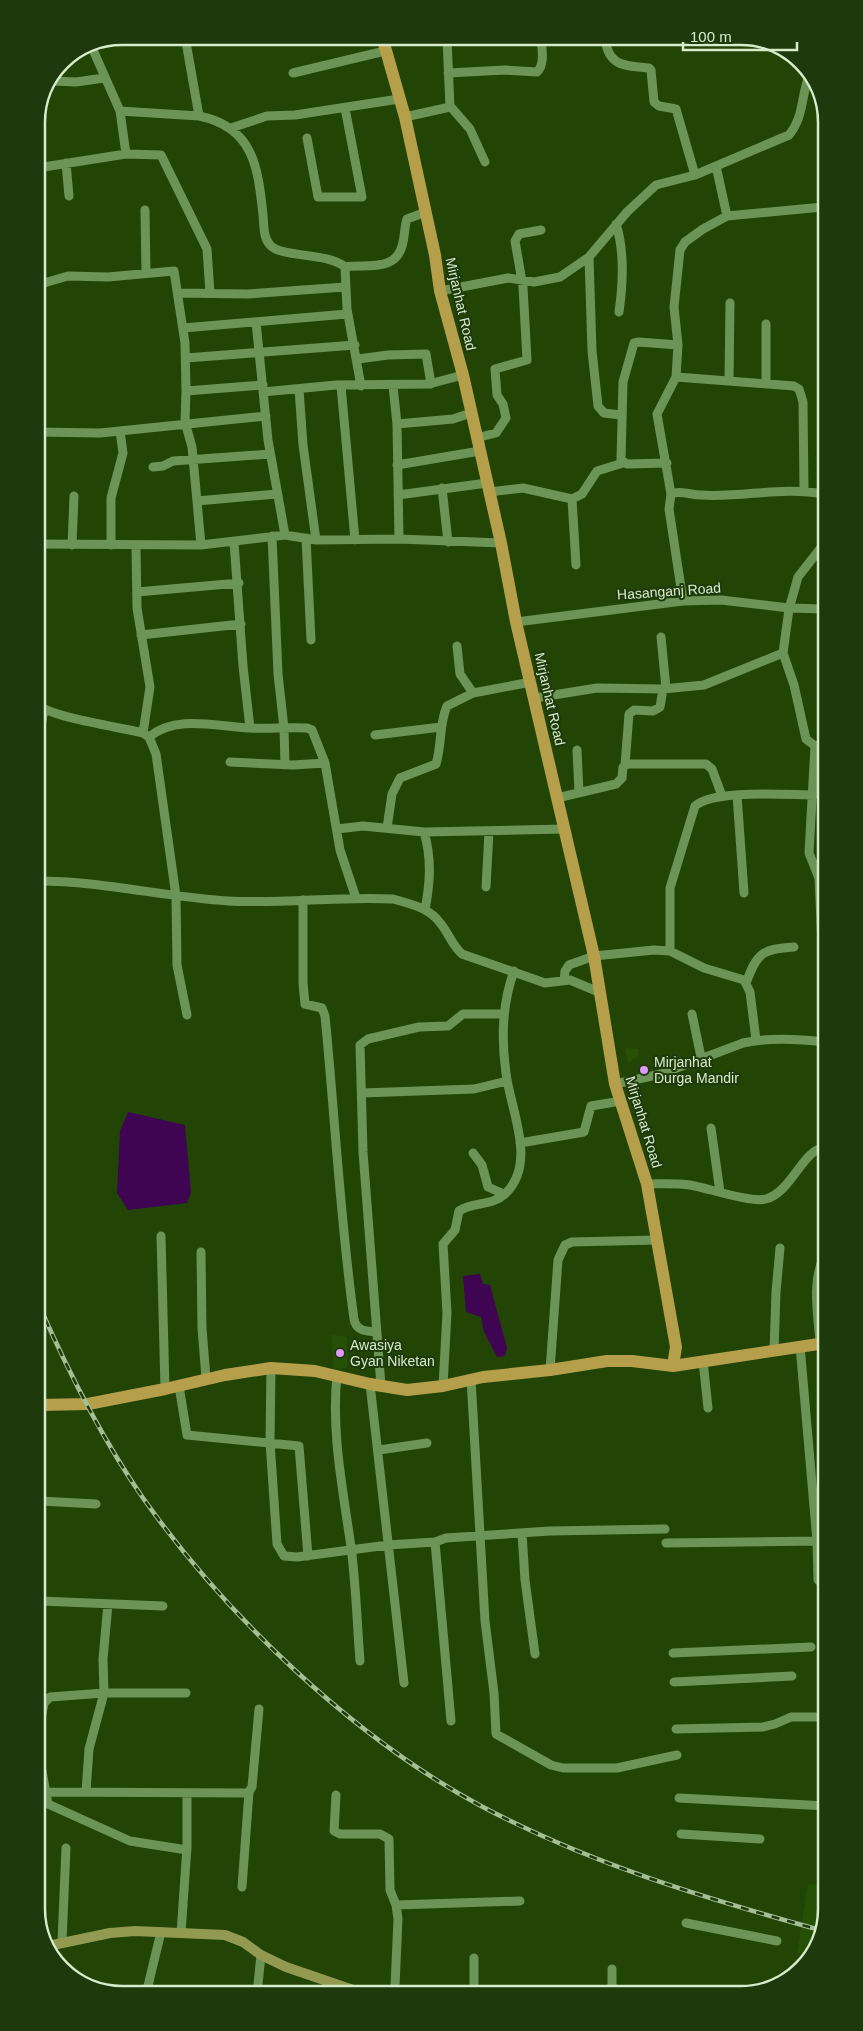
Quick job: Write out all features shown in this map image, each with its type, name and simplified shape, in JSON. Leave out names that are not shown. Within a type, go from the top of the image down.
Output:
[{"type":"main road","name":"Mirjanhat Road","points":[[384,46],[405,117],[426,212],[440,290],[463,375],[501,544],[516,622],[594,956],[615,1084],[647,1184],[676,1347],[673,1366]]},
{"type":"main road","points":[[45,1405],[88,1404],[165,1389],[206,1378],[271,1368],[306,1370],[337,1375],[376,1385],[407,1390],[607,1361],[632,1360],[673,1366],[818,1344]]},
{"type":"street","points":[[187,45],[199,116]]},
{"type":"street","points":[[447,45],[450,106],[470,129],[485,162]]},
{"type":"street","points":[[448,73],[505,70],[537,72],[541,68],[541,45]]},
{"type":"street","points":[[606,45],[607,53],[611,59],[627,66],[649,68],[651,70],[654,102],[659,106],[674,108],[678,113],[695,175]]},
{"type":"street","points":[[293,73],[384,46]]},
{"type":"street","points":[[93,51],[120,111],[126,154]]},
{"type":"street","points":[[57,81],[76,82],[104,78]]},
{"type":"street","points":[[440,290],[508,278],[534,282],[553,279],[574,269],[589,257],[616,224],[656,185],[695,175],[790,134],[796,126],[801,112],[807,83]]},
{"type":"street","points":[[231,128],[267,116],[295,115],[399,99]]},
{"type":"street","points":[[405,117],[449,108],[450,106]]},
{"type":"street","points":[[307,138],[318,197],[362,197],[345,108]]},
{"type":"street","points":[[120,111],[199,116],[212,119],[231,128],[254,158],[265,235],[269,244],[278,251],[316,256],[345,267],[385,265],[395,261],[402,246],[407,219],[426,212]]},
{"type":"street","points":[[45,166],[126,154],[158,154],[163,158],[207,249],[210,293]]},
{"type":"street","points":[[66,163],[69,196]]},
{"type":"street","points":[[716,166],[727,216]]},
{"type":"street","points":[[683,601],[670,517],[671,494],[667,463],[657,414],[676,377],[678,345],[674,307],[680,250],[685,242],[703,229],[727,216],[770,214],[818,208]]},
{"type":"street","points":[[146,210],[146,274]]},
{"type":"street","points":[[616,224],[620,240],[622,276],[619,312]]},
{"type":"street","points":[[476,438],[496,433],[506,418],[503,404],[497,395],[495,369],[527,360],[522,280],[515,245],[516,237],[541,230]]},
{"type":"street","points":[[589,257],[592,351],[598,406],[604,413],[621,415]]},
{"type":"street","points":[[345,267],[347,314],[358,359],[362,386]]},
{"type":"street","points":[[45,283],[68,276],[108,277],[174,271],[186,358],[185,425],[189,432],[193,459],[201,545]]},
{"type":"street","points":[[178,293],[248,294],[345,288]]},
{"type":"street","points":[[729,381],[730,303]]},
{"type":"street","points":[[183,328],[347,314]]},
{"type":"street","points":[[256,322],[270,454],[285,535]]},
{"type":"street","points":[[766,324],[766,384]]},
{"type":"street","points":[[623,463],[621,460],[621,415],[623,382],[634,344],[640,342],[678,345]]},
{"type":"street","points":[[186,358],[355,345]]},
{"type":"street","points":[[358,359],[388,355],[426,354],[431,384]]},
{"type":"street","points":[[186,391],[431,384],[463,375]]},
{"type":"street","points":[[676,377],[794,386],[802,394],[804,490]]},
{"type":"street","points":[[341,386],[356,540]]},
{"type":"street","points":[[393,386],[397,424],[399,539]]},
{"type":"street","points":[[299,389],[303,445],[316,540]]},
{"type":"street","points":[[397,424],[453,420],[471,413]]},
{"type":"street","points":[[45,432],[88,433],[120,431],[266,416]]},
{"type":"street","points":[[111,545],[112,498],[123,453],[120,431]]},
{"type":"street","points":[[397,465],[480,452]]},
{"type":"street","points":[[153,467],[163,466],[170,461],[270,454]]},
{"type":"street","points":[[398,495],[442,488],[488,487],[523,488],[572,499],[582,494],[597,471],[623,463],[667,463]]},
{"type":"street","points":[[442,488],[448,542]]},
{"type":"street","points":[[671,494],[676,492],[706,495],[804,490],[818,493]]},
{"type":"street","points":[[198,501],[277,494]]},
{"type":"street","points":[[72,545],[74,496]]},
{"type":"street","points":[[572,499],[576,565]]},
{"type":"street","points":[[45,544],[201,545],[285,535],[316,540],[399,539],[501,544]]},
{"type":"street","points":[[272,536],[278,674],[284,728],[285,764]]},
{"type":"street","points":[[306,538],[311,640]]},
{"type":"street","points":[[234,542],[243,666],[250,728]]},
{"type":"street","points":[[136,546],[137,592],[141,635],[150,687],[146,735],[156,754],[176,896],[177,965],[187,1015]]},
{"type":"street","points":[[818,551],[798,577],[789,608],[783,654],[794,685],[806,739],[818,745]]},
{"type":"street","points":[[137,592],[238,583]]},
{"type":"street","name":"Hasanganj Road","points":[[516,622],[683,601],[721,600],[789,608],[818,609]]},
{"type":"street","points":[[141,635],[241,624]]},
{"type":"street","points":[[557,798],[616,784],[622,778],[625,765],[625,742],[629,714],[634,710],[653,711],[660,707],[664,689],[661,636]]},
{"type":"street","points":[[457,646],[460,674],[474,693]]},
{"type":"street","points":[[535,698],[597,688],[664,689],[712,682],[783,654]]},
{"type":"street","points":[[387,828],[392,794],[398,781],[404,775],[434,766],[440,749],[441,728],[447,706],[474,693],[531,682]]},
{"type":"street","points":[[45,708],[146,735],[162,728],[204,723],[250,728],[307,728],[312,730],[325,763],[340,850],[356,898]]},
{"type":"street","points":[[374,735],[441,728]]},
{"type":"street","points":[[577,750],[579,792]]},
{"type":"street","points":[[818,755],[809,853],[818,876]]},
{"type":"street","points":[[230,762],[325,763]]},
{"type":"street","points":[[625,765],[706,764],[712,769],[722,796]]},
{"type":"street","points":[[670,951],[670,888],[682,856],[693,808],[701,801],[722,796],[814,795]]},
{"type":"street","points":[[737,796],[744,893]]},
{"type":"street","points":[[337,829],[363,826],[424,832],[564,829]]},
{"type":"street","points":[[424,832],[430,867],[425,910]]},
{"type":"street","points":[[486,887],[489,832]]},
{"type":"street","points":[[45,881],[67,880],[176,896],[247,901],[356,898],[392,900],[425,910],[440,922],[454,946],[462,954],[546,983],[564,980],[580,983],[601,993]]},
{"type":"street","points":[[303,900],[303,983],[305,1004],[322,1008],[325,1016],[338,1149],[339,1192],[354,1320],[355,1325],[360,1330],[376,1332]]},
{"type":"street","points":[[756,1040],[746,983],[755,961],[764,952],[772,948],[794,948]]},
{"type":"street","points":[[564,980],[565,971],[569,965],[594,956],[622,951],[670,951],[704,968],[740,978],[746,983]]},
{"type":"street","points":[[443,1386],[447,1313],[442,1244],[455,1230],[458,1213],[461,1209],[489,1204],[504,1194],[514,1182],[518,1170],[520,1143],[514,1106],[507,1081],[504,1014],[505,997],[514,971]]},
{"type":"street","points":[[404,1683],[379,1450],[376,1332],[360,1052],[362,1042],[419,1027],[448,1026],[463,1014],[504,1014]]},
{"type":"street","points":[[692,1014],[701,1057]]},
{"type":"street","points":[[615,1084],[661,1074],[731,1046],[756,1040],[818,1041]]},
{"type":"street","points":[[362,1093],[474,1089],[507,1081]]},
{"type":"street","points":[[520,1143],[584,1132],[591,1106],[621,1101]]},
{"type":"street","points":[[711,1128],[720,1192]]},
{"type":"street","points":[[647,1184],[677,1184],[754,1199],[771,1197],[797,1173],[811,1152],[818,1148]]},
{"type":"street","points":[[473,1152],[482,1165],[488,1187],[504,1194]]},
{"type":"street","points":[[161,1236],[165,1389]]},
{"type":"street","points":[[550,1370],[558,1260],[565,1245],[572,1242],[657,1240]]},
{"type":"street","points":[[774,1350],[780,1248]]},
{"type":"street","points":[[201,1252],[206,1378]]},
{"type":"street","points":[[818,1272],[816,1283],[818,1303]]},
{"type":"street","points":[[800,1346],[818,1514]]},
{"type":"street","points":[[703,1361],[708,1408]]},
{"type":"street","points":[[271,1368],[270,1442],[277,1544],[284,1556],[308,1556],[388,1545],[435,1542],[446,1538],[522,1533],[665,1528]]},
{"type":"street","points":[[337,1375],[336,1423],[351,1550],[360,1661]]},
{"type":"street","points":[[471,1380],[485,1621],[494,1693],[495,1730],[498,1736],[552,1765],[563,1768],[617,1768],[677,1755]]},
{"type":"street","points":[[178,1386],[187,1435],[214,1440],[270,1442],[298,1446],[308,1556]]},
{"type":"street","points":[[379,1450],[427,1443]]},
{"type":"street","points":[[45,1501],[96,1504]]},
{"type":"street","points":[[522,1533],[525,1580],[535,1654]]},
{"type":"street","points":[[435,1542],[451,1721]]},
{"type":"street","points":[[666,1543],[818,1542]]},
{"type":"street","points":[[45,1601],[163,1606]]},
{"type":"street","points":[[86,1792],[89,1749],[104,1693],[108,1604]]},
{"type":"street","points":[[673,1653],[811,1647]]},
{"type":"street","points":[[674,1682],[792,1676]]},
{"type":"street","points":[[45,1702],[50,1697],[104,1693],[186,1694]]},
{"type":"street","points":[[242,1887],[259,1709]]},
{"type":"street","points":[[676,1729],[763,1727],[791,1717],[818,1717]]},
{"type":"street","points":[[45,1787],[48,1804],[121,1838],[157,1847],[187,1850]]},
{"type":"street","points":[[46,1792],[187,1794],[250,1792]]},
{"type":"street","points":[[182,1932],[187,1850],[187,1794]]},
{"type":"street","points":[[336,1795],[334,1832],[340,1834],[380,1834],[389,1839],[390,1890],[396,1906],[395,1986]]},
{"type":"street","points":[[679,1798],[818,1806]]},
{"type":"street","points":[[681,1834],[760,1839]]},
{"type":"street","points":[[62,1942],[66,1848]]},
{"type":"street","points":[[396,1906],[520,1901]]},
{"type":"street","points":[[686,1922],[777,1941]]},
{"type":"street","points":[[148,1986],[161,1932]]},
{"type":"street","points":[[54,1944],[110,1933],[182,1932],[234,1937],[262,1955],[286,1966],[342,1986]]},
{"type":"street","points":[[258,1986],[262,1955]]},
{"type":"street","points":[[474,1958],[474,1986]]},
{"type":"street","points":[[612,1969],[612,1986]]},
{"type":"shaded area","points":[[625,1048],[638,1049],[639,1055],[628,1063]]},
{"type":"shaded area","points":[[128,1112],[185,1125],[191,1192],[187,1203],[128,1210],[117,1193],[120,1131]]},
{"type":"shaded area","points":[[480,1274],[483,1284],[490,1285],[507,1348],[505,1356],[497,1357],[484,1332],[481,1317],[466,1312],[463,1276]]},
{"type":"shaded area","name":"Awasiya Gyan Niketan","points":[[331,1335],[347,1337],[347,1368],[334,1369]]},
{"type":"shaded area","points":[[808,1884],[818,1885],[818,1909],[814,1934],[804,1953],[797,1953]]},
{"type":"railway","points":[[45,1318],[86,1404],[128,1475],[176,1543],[253,1630],[340,1710],[386,1746],[433,1778],[481,1806],[563,1845],[690,1892],[815,1929]]},
{"type":"place","name":"Mirjanhat Durga Mandir","points":[[644,1070]]},
{"type":"place","name":"Awasiya Gyan Niketan","points":[[340,1353]]}]
